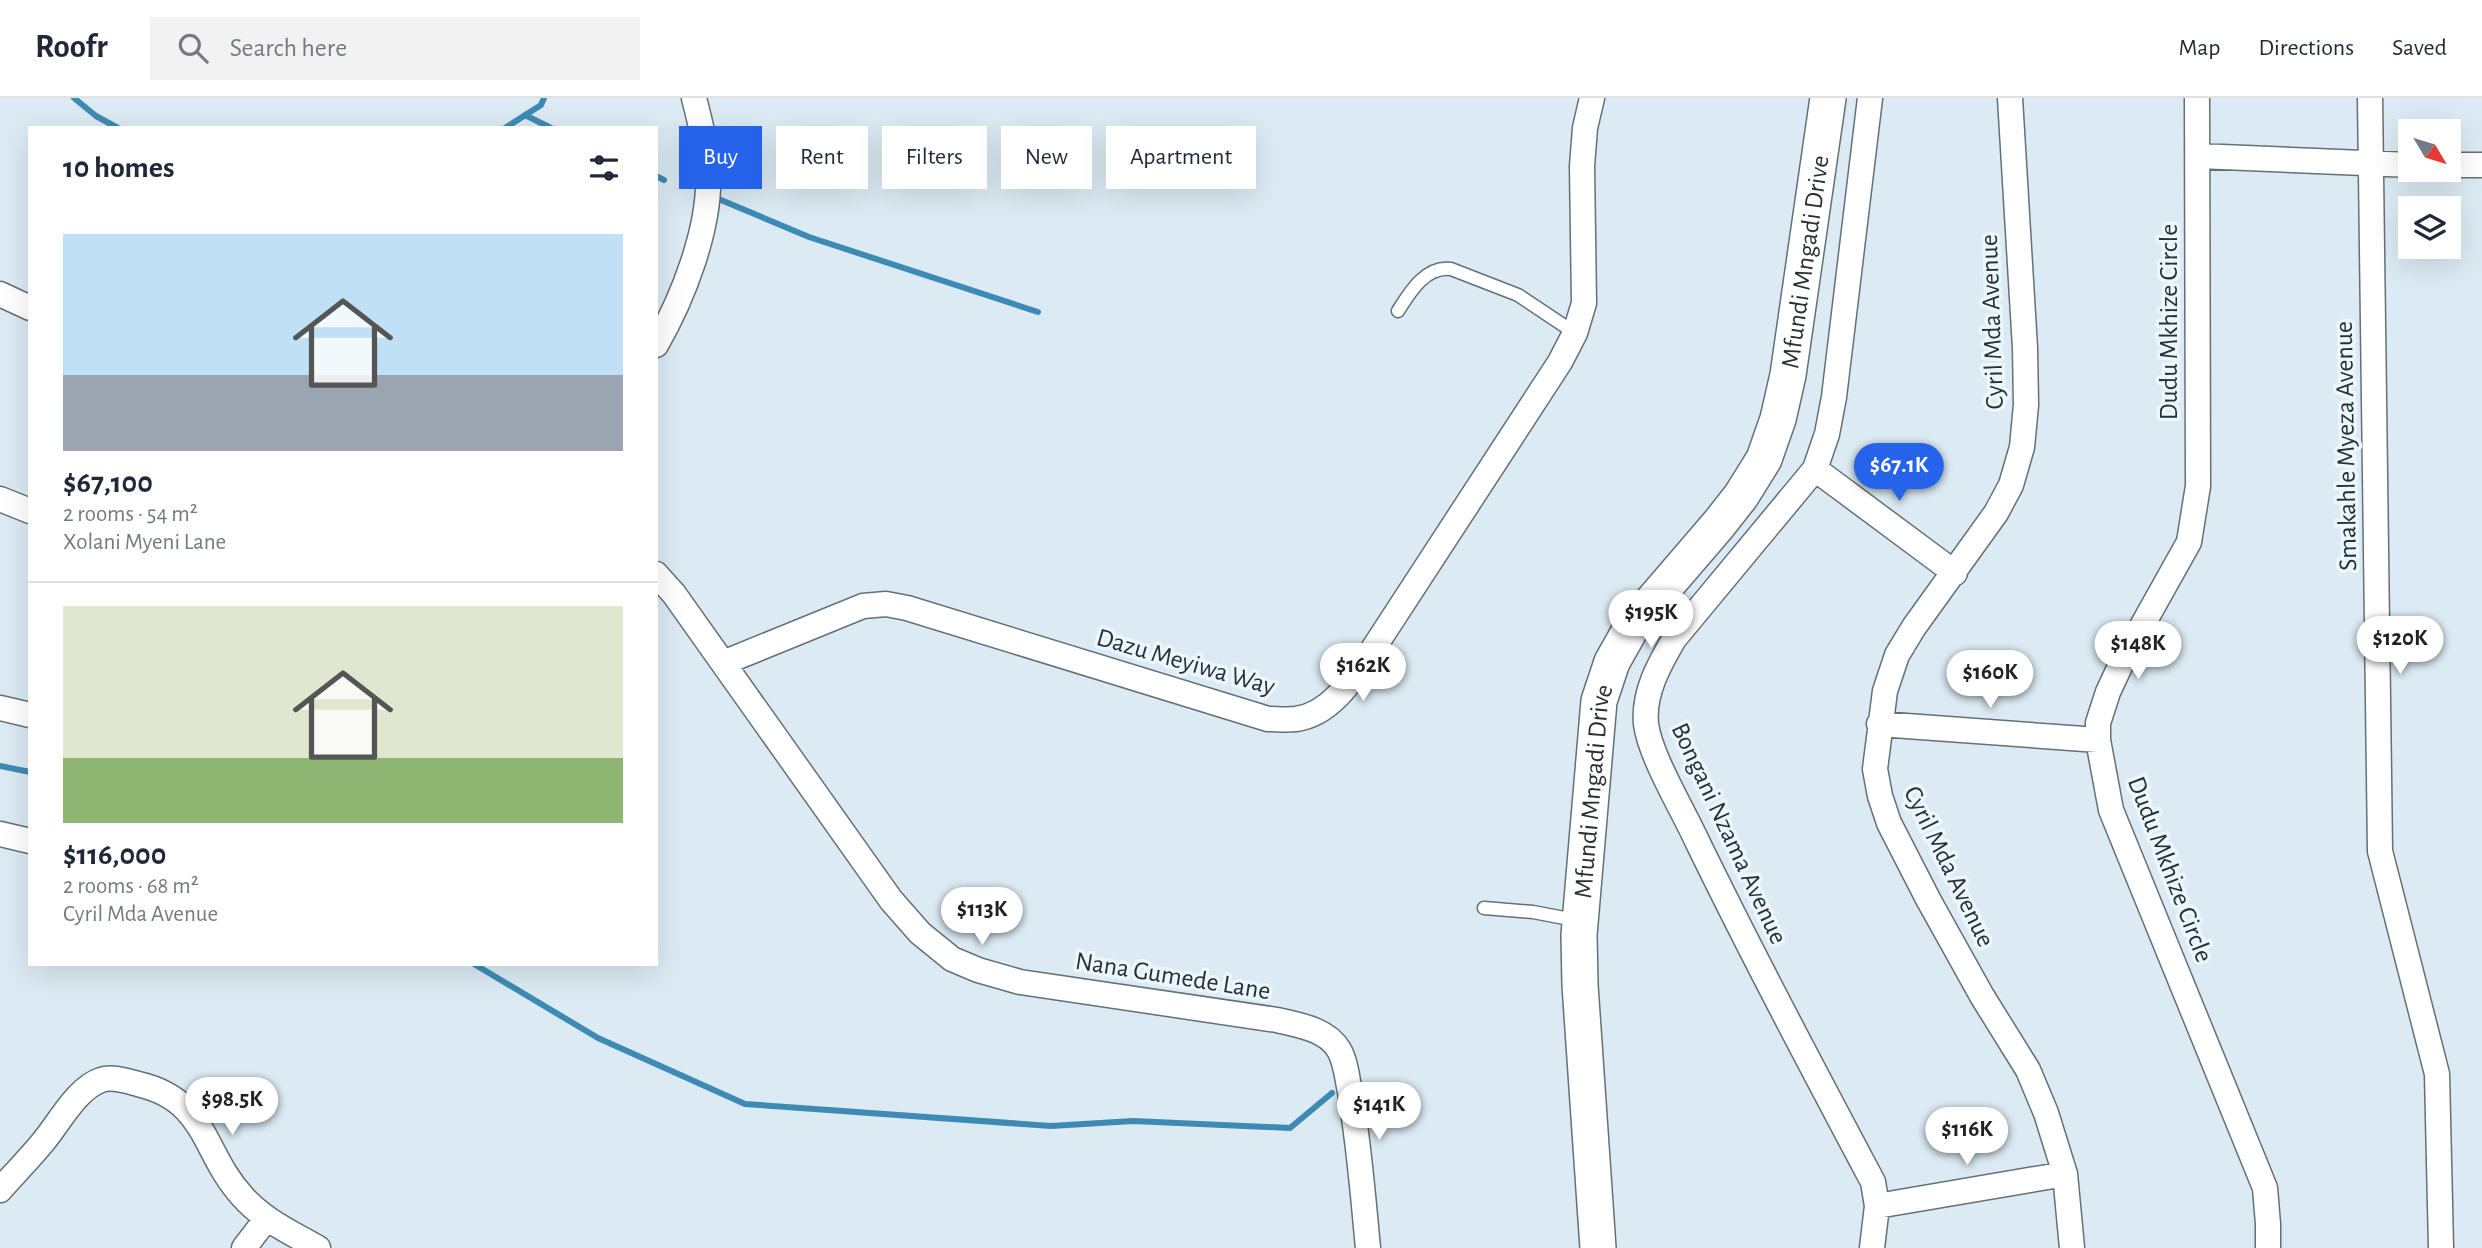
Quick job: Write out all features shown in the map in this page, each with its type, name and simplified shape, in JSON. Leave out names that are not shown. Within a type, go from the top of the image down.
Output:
[{"type":"street","points":[[658,342],[677,309],[693,263],[704,213],[708,173],[694,98]]},
{"type":"street","name":"Dazu Meyiwa Way","points":[[723,663],[837,614],[863,606],[886,604],[907,608],[1268,719],[1297,719],[1324,706],[1348,685],[1560,362],[1575,333],[1584,303],[1583,166],[1592,98]]},
{"type":"street","name":"Mfundi Mngadi Drive","points":[[1598,1248],[1580,985],[1580,922],[1599,701],[1612,662],[1634,623],[1741,496],[1764,459],[1778,419],[1788,374],[1828,98]]},
{"type":"street","name":"Bongani Nzama Avenue","points":[[1870,98],[1834,397],[1827,434],[1815,469],[1674,639],[1657,669],[1648,697],[1646,724],[1655,754],[1732,914],[1873,1182],[1877,1206],[1872,1248]]},
{"type":"street","name":"Cyril Mda Avenue","points":[[2010,98],[2025,348],[2026,405],[2022,447],[2011,485],[1996,513],[1897,655],[1885,691],[1875,769],[1889,823],[1982,996],[2028,1069],[2046,1113],[2064,1174],[2072,1248]]},
{"type":"street","name":"Dudu Mkhize Circle","points":[[2197,98],[2198,486],[2189,542],[2113,681],[2098,723],[2098,740],[2111,810],[2264,1188],[2269,1224],[2268,1248]]},
{"type":"street","name":"Smakahle Myeza Avenue","points":[[2370,98],[2380,851],[2437,1074],[2441,1248]]},
{"type":"street","points":[[2198,156],[2398,165]]},
{"type":"street","points":[[2461,165],[2482,165]]},
{"type":"street","points":[[0,294],[28,307]]},
{"type":"street","points":[[1815,469],[1955,573]]},
{"type":"street","points":[[0,499],[28,510]]},
{"type":"street","points":[[658,576],[674,594],[723,663]]},
{"type":"street","name":"Nana Gumede Lane","points":[[723,663],[891,900],[920,933],[952,959],[1020,982],[1300,1025],[1324,1035],[1338,1049],[1346,1069],[1368,1248]]},
{"type":"street","points":[[0,708],[28,715]]},
{"type":"street","points":[[1879,724],[2098,740]]},
{"type":"street","points":[[0,834],[28,841]]},
{"type":"street","points":[[0,1190],[42,1143],[78,1096],[102,1080],[122,1080],[171,1095],[204,1131],[224,1172],[240,1195],[256,1211],[318,1248]]},
{"type":"street","points":[[1877,1206],[2064,1174]]},
{"type":"street","points":[[244,1248],[267,1218]]},
{"type":"lane","points":[[1398,311],[1422,279],[1442,268],[1451,269],[1518,295],[1575,333]]},
{"type":"lane","points":[[1485,908],[1533,912],[1580,922]]},
{"type":"waterway","points":[[74,98],[96,116],[114,126]]},
{"type":"waterway","points":[[508,126],[541,105],[544,98]]},
{"type":"waterway","points":[[525,115],[547,126]]},
{"type":"waterway","points":[[658,177],[664,180]]},
{"type":"waterway","points":[[721,200],[809,237],[1038,312]]},
{"type":"waterway","points":[[0,766],[28,772]]},
{"type":"waterway","points":[[477,966],[598,1038],[745,1104],[1051,1126],[1133,1121],[1290,1128],[1332,1093]]}]
